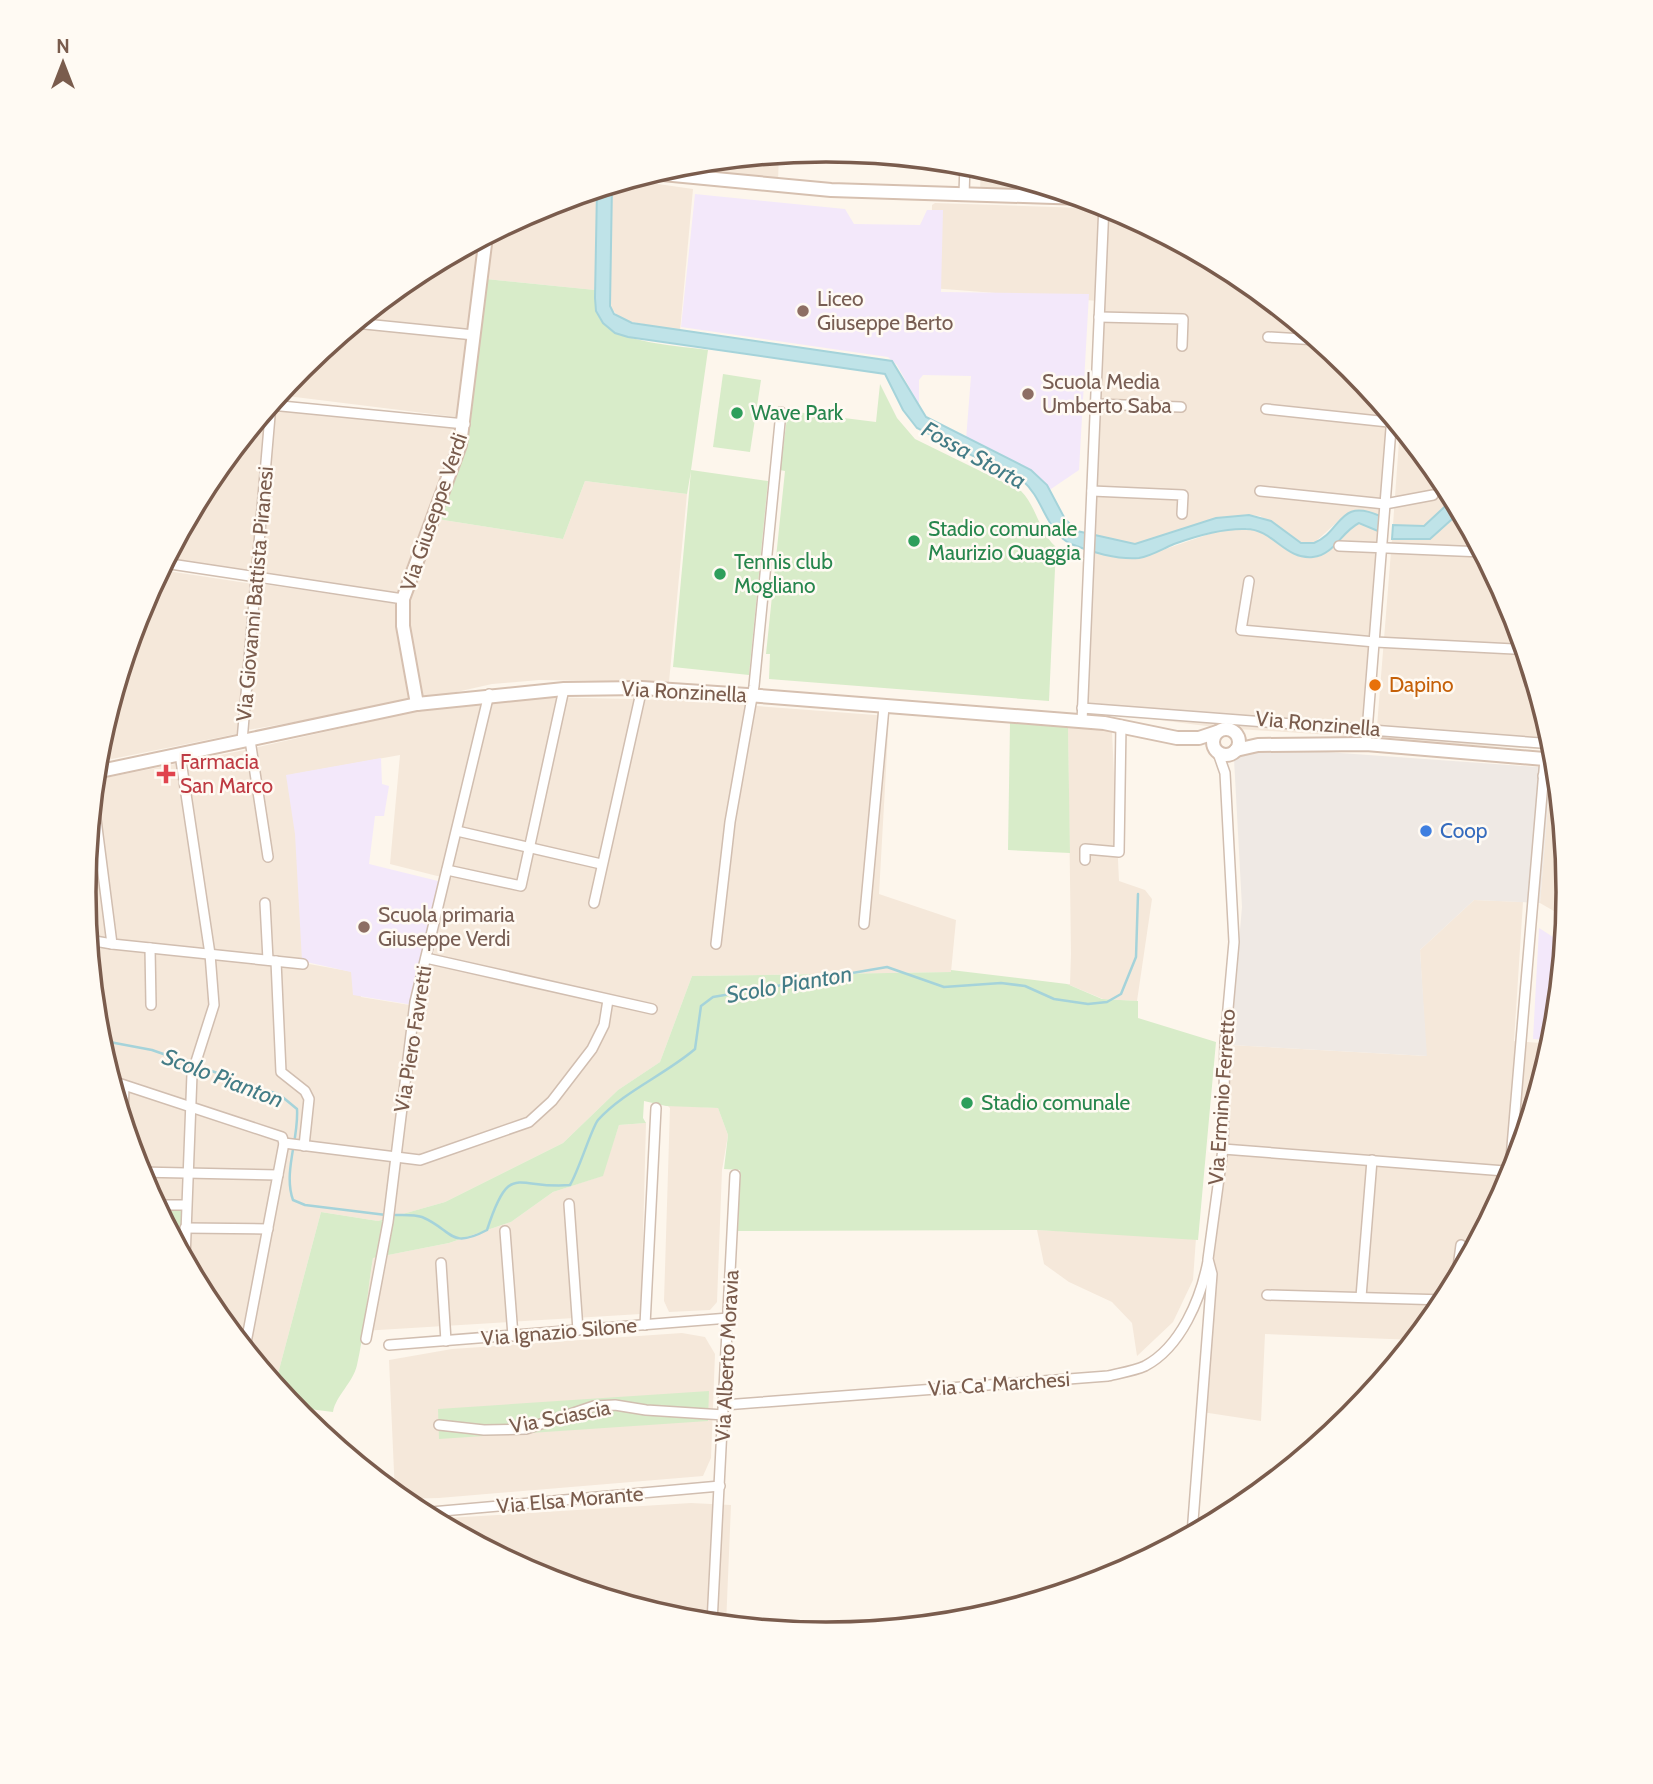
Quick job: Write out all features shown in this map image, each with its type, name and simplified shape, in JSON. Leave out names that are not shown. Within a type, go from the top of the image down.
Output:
[{"type":"street","points":[[964,195],[965,175]]},
{"type":"street","points":[[683,176],[831,190],[1046,196]]},
{"type":"street","points":[[1082,722],[1103,216]]},
{"type":"street","name":"Via Giuseppe Verdi","points":[[417,704],[403,626],[403,599],[425,536],[447,487],[464,424],[485,247]]},
{"type":"street","points":[[1099,317],[1183,319],[1182,346]]},
{"type":"street","points":[[368,324],[474,335]]},
{"type":"street","points":[[1268,337],[1303,339]]},
{"type":"street","points":[[1095,404],[1181,407]]},
{"type":"street","points":[[282,405],[464,424]]},
{"type":"street","points":[[1266,409],[1384,420]]},
{"type":"street","points":[[716,944],[730,822],[752,695],[782,412]]},
{"type":"street","name":"Via Giovanni Battista Piranesi","points":[[246,741],[270,420]]},
{"type":"street","points":[[1366,744],[1393,431]]},
{"type":"street","points":[[1092,491],[1183,495],[1182,514]]},
{"type":"street","points":[[1260,491],[1385,504],[1433,495]]},
{"type":"street","points":[[1339,545],[1472,552]]},
{"type":"street","points":[[174,565],[403,599]]},
{"type":"street","points":[[1248,581],[1241,630],[1375,642],[1514,649]]},
{"type":"street","points":[[594,903],[642,688]]},
{"type":"street","name":"Via Ronzinella","points":[[107,770],[417,704],[489,694],[642,688],[1121,725],[1184,738],[1216,750],[1235,752],[1266,745],[1366,744],[1544,759]]},
{"type":"street","points":[[447,870],[522,886],[564,689]]},
{"type":"street","name":"Via Piero Favretti","points":[[366,1339],[390,1207],[415,1002],[489,694]]},
{"type":"street","points":[[864,924],[884,707]]},
{"type":"street","name":"Via Ronzinella","points":[[1082,708],[1541,743]]},
{"type":"street","points":[[1084,860],[1085,849],[1119,852],[1121,725]]},
{"type":"street","name":"Via Ronzinella","points":[[1184,738],[1203,737],[1226,729],[1266,745]]},
{"type":"street","points":[[1216,750],[1213,739],[1217,732]]},
{"type":"street","name":"Via Ronzinella","points":[[1234,732],[1239,741],[1235,752]]},
{"type":"street","points":[[246,741],[268,857]]},
{"type":"street","name":"Via Erminio Ferretto","points":[[1216,750],[1226,784]]},
{"type":"street","name":"Via Erminio Ferretto","points":[[1193,1523],[1212,1274],[1208,1259],[1223,1150],[1225,1042],[1234,942],[1226,784],[1227,761],[1235,752]]},
{"type":"street","points":[[180,754],[210,954],[214,1006],[192,1074],[183,1236]]},
{"type":"street","name":"Via Ronzinella","points":[[1514,1139],[1543,776],[1546,768]]},
{"type":"street","points":[[1543,776],[1547,776]]},
{"type":"street","points":[[457,831],[601,864]]},
{"type":"street","points":[[99,837],[113,944]]},
{"type":"street","points":[[265,903],[281,1072],[305,1090],[309,1098],[301,1145]]},
{"type":"street","points":[[98,942],[303,964]]},
{"type":"street","points":[[150,948],[151,1005]]},
{"type":"street","points":[[426,958],[652,1009]]},
{"type":"street","points":[[286,1143],[395,1159],[420,1160],[529,1122],[552,1101],[592,1049],[604,1025],[608,1000]]},
{"type":"street","points":[[124,1090],[124,1086],[282,1137],[286,1143],[247,1337]]},
{"type":"street","points":[[645,1325],[656,1108]]},
{"type":"street","points":[[1223,1150],[1501,1171]]},
{"type":"street","points":[[1361,1297],[1372,1160]]},
{"type":"street","points":[[152,1172],[278,1175]]},
{"type":"street","name":"Via Alberto Moravia","points":[[713,1613],[735,1175]]},
{"type":"street","points":[[569,1204],[578,1331]]},
{"type":"street","points":[[167,1205],[185,1205]]},
{"type":"street","points":[[185,1228],[268,1229]]},
{"type":"street","points":[[505,1231],[513,1336]]},
{"type":"street","points":[[1460,1256],[1461,1245]]},
{"type":"street","name":"Via Ca' Marchesi","points":[[724,1405],[1108,1376],[1129,1371],[1146,1365],[1168,1346],[1196,1306],[1208,1259]]},
{"type":"street","points":[[441,1263],[446,1341]]},
{"type":"street","points":[[1267,1295],[1433,1300]]},
{"type":"street","name":"Via Ignazio Silone","points":[[389,1345],[729,1318]]},
{"type":"street","name":"Via Sciascia","points":[[439,1425],[484,1430],[526,1429],[594,1406],[615,1405],[646,1410],[724,1415]]},
{"type":"street","name":"Via Elsa Morante","points":[[440,1511],[720,1486]]},
{"type":"shaded area","points":[[779,163],[778,181],[702,173]]},
{"type":"shaded area","points":[[980,179],[1033,192],[980,190]]},
{"type":"shaded area","points":[[653,183],[693,189],[680,331],[622,320],[610,307],[612,195]]},
{"type":"shaded area","points":[[695,194],[845,209],[854,224],[920,225],[927,210],[943,210],[941,292],[1089,294],[1079,470],[1048,491],[966,440],[971,376],[923,375],[919,380],[919,405],[897,365],[888,357],[681,327]]},
{"type":"shaded area","points":[[597,200],[595,290],[486,279],[491,244],[547,217]]},
{"type":"shaded area","points":[[932,205],[1080,208],[1149,237],[1232,285],[1308,343],[1386,423],[1380,516],[1356,510],[1345,515],[1314,543],[1301,543],[1260,516],[1249,515],[1216,518],[1139,544],[1120,543],[1087,534],[1098,301],[931,288]]},
{"type":"shaded area","points":[[485,247],[464,418],[291,396],[345,343],[382,313],[421,285]]},
{"type":"shaded area","points":[[279,409],[461,428],[437,519],[563,539],[585,481],[687,494],[669,682],[539,680],[492,684],[421,700],[409,631],[410,595],[259,573],[275,414]]},
{"type":"shaded area","points":[[270,420],[252,572],[176,561],[219,486]]},
{"type":"shaded area","points":[[1399,439],[1446,506],[1424,526],[1393,525]]},
{"type":"shaded area","points":[[1453,518],[1501,613],[1518,657],[1543,749],[1376,739],[1392,539],[1429,539]]},
{"type":"shaded area","points":[[1359,523],[1378,531],[1362,737],[1222,728],[1088,711],[1092,550],[1118,557],[1142,557],[1218,531],[1248,529],[1263,533],[1297,556],[1325,554],[1346,532]]},
{"type":"shaded area","points":[[171,572],[253,584],[241,733],[108,760],[135,657]]},
{"type":"shaded area","points":[[262,584],[398,604],[410,702],[248,730]]},
{"type":"shaded area","points":[[539,697],[677,700],[889,716],[879,894],[956,920],[951,972],[692,976],[660,1062],[618,1090],[563,1143],[445,1202],[378,1221],[321,1212],[278,1374],[219,1298],[194,1257],[152,1171],[135,1127],[110,1034],[98,940],[98,844],[105,778],[250,749],[421,710]],"holes":[[[400,755],[390,864],[449,879],[422,1007],[361,997],[359,973],[309,964],[303,853],[294,774]]]},
{"type":"shaded area","points":[[1068,727],[1112,731],[1119,881],[1145,890],[1152,899],[1137,1001],[1103,999],[1067,984],[1070,984],[1071,954]]},
{"type":"shaded area","points":[[1243,746],[1546,768],[1549,788],[1540,903],[1474,900],[1420,950],[1427,1056],[1230,1045],[1242,907],[1234,759]]},
{"type":"shaded area","name":"Scuola primaria Giuseppe Verdi","points":[[381,758],[382,784],[389,786],[384,816],[375,816],[369,864],[438,881],[413,1005],[353,995],[351,972],[302,961],[295,834],[286,775]]},
{"type":"shaded area","points":[[1549,788],[1555,844],[1556,912],[1540,903]]},
{"type":"shaded area","points":[[1474,900],[1523,902],[1514,1041],[1541,1043],[1518,1127],[1481,1215],[1434,1298],[1404,1340],[1265,1334],[1261,1421],[1202,1412],[1230,1045],[1426,1056],[1420,950]]},
{"type":"shaded area","points":[[1539,928],[1555,940],[1543,1034],[1542,1039],[1533,1039]]},
{"type":"shaded area","points":[[667,1105],[718,1108],[728,1135],[722,1170],[717,1302],[710,1310],[669,1312],[664,1301],[670,1108]]},
{"type":"shaded area","points":[[646,1123],[641,1314],[362,1331],[373,1258],[449,1243],[511,1222],[553,1192],[602,1176],[619,1125]]},
{"type":"shaded area","points":[[1037,1230],[1196,1238],[1193,1280],[1173,1322],[1137,1356],[1132,1323],[1112,1302],[1069,1282],[1044,1264]]},
{"type":"shaded area","points":[[682,1333],[705,1337],[715,1354],[711,1458],[703,1476],[420,1498],[394,1480],[389,1360],[452,1349]]},
{"type":"shaded area","points":[[691,1503],[731,1505],[726,1615],[637,1597],[592,1583],[547,1567],[451,1518]]},
{"type":"green space","points":[[486,279],[595,290],[598,315],[610,329],[636,339],[708,350],[691,470],[768,481],[749,675],[673,667],[691,471],[687,494],[585,481],[563,539],[437,519],[470,426]]},
{"type":"green space","name":"Wave Park","points":[[723,374],[761,380],[750,452],[713,447]]},
{"type":"green space","name":"Stadio comunale Maurizio Quaggia","points":[[880,384],[897,418],[915,439],[1021,491],[1056,547],[1049,701],[769,679],[770,654],[766,654],[785,471],[780,470],[788,411],[876,422]]},
{"type":"green space","points":[[1010,723],[1068,727],[1070,853],[1008,850]]},
{"type":"green space","name":"Stadio comunale","points":[[951,972],[1067,984],[1102,999],[1138,1001],[1138,1018],[1216,1042],[1198,1240],[1037,1230],[738,1231],[740,1170],[724,1169],[728,1135],[718,1108],[666,1106],[644,1101],[643,1118],[646,1123],[619,1125],[603,1176],[553,1192],[511,1222],[449,1243],[373,1258],[357,1365],[333,1412],[311,1409],[278,1374],[321,1212],[378,1221],[445,1202],[563,1143],[618,1090],[660,1062],[692,976]]},
{"type":"green space","points":[[169,1208],[181,1208],[181,1232]]},
{"type":"green space","points":[[709,1391],[708,1421],[439,1439],[438,1409]]},
{"type":"water","name":"Fossa Storta","points":[[612,195],[610,306],[614,314],[632,323],[892,361],[926,417],[1031,470],[1047,485],[1065,519],[1077,531],[1135,544],[1216,518],[1249,515],[1271,521],[1301,543],[1314,543],[1323,538],[1348,513],[1366,511],[1380,516],[1378,531],[1359,523],[1327,552],[1313,557],[1295,554],[1264,534],[1246,529],[1200,535],[1139,558],[1122,558],[1087,550],[1071,544],[1056,532],[1036,496],[1023,481],[917,428],[903,410],[885,374],[628,337],[615,333],[603,323],[596,311],[597,200]]},
{"type":"water","points":[[1446,506],[1453,518],[1430,539],[1392,539],[1393,525],[1424,526]]},
{"type":"waterway","name":"Scolo Pianton","points":[[393,1215],[422,1217],[452,1236],[465,1238],[487,1230],[495,1208],[509,1186],[517,1183],[570,1185],[598,1120],[620,1101],[695,1049],[701,1006],[713,997],[887,967],[944,987],[1001,983],[1025,986],[1054,999],[1088,1004],[1107,1002],[1121,994],[1136,957],[1138,894]]},
{"type":"waterway","name":"Scolo Pianton","points":[[112,1042],[152,1050],[280,1095],[297,1109],[290,1167],[293,1200],[305,1205],[386,1215]]},
{"type":"place","name":"Liceo Giuseppe Berto","points":[[803,311]]},
{"type":"place","name":"Scuola Media Umberto Saba","points":[[1028,394]]},
{"type":"place","name":"Wave Park","points":[[737,413]]},
{"type":"place","name":"Stadio comunale Maurizio Quaggia","points":[[914,541]]},
{"type":"place","name":"Tennis club Mogliano","points":[[720,574]]},
{"type":"place","name":"Dapino","points":[[1375,685]]},
{"type":"place","name":"Farmacia San Marco","points":[[166,774]]},
{"type":"place","name":"Coop","points":[[1426,831]]},
{"type":"place","name":"Scuola primaria Giuseppe Verdi","points":[[364,927]]},
{"type":"place","name":"Stadio comunale","points":[[967,1103]]}]
